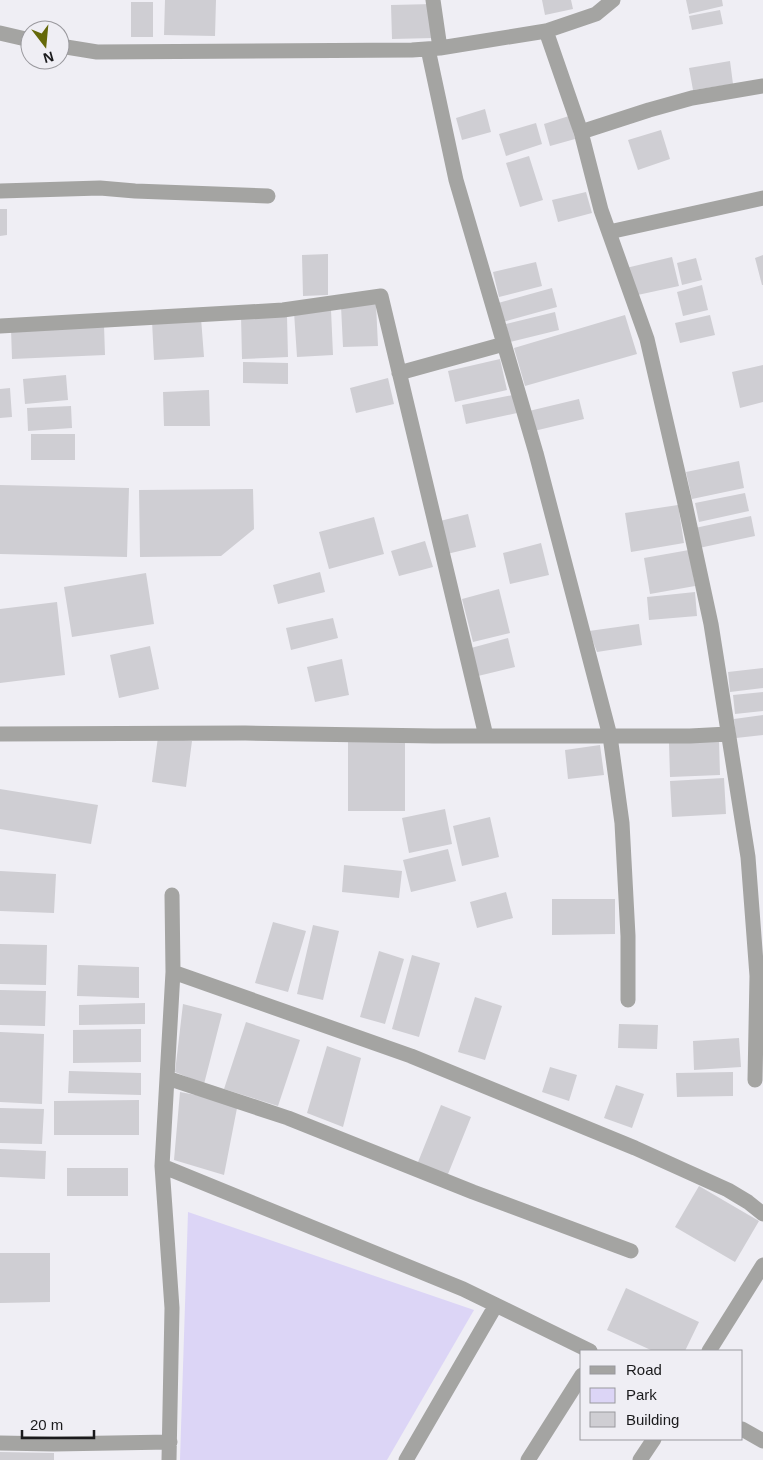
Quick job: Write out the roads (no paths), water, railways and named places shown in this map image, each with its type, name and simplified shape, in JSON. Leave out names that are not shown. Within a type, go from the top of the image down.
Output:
[{"type":"street","points":[[433,0],[434,48],[456,180],[536,452],[610,736],[622,823],[628,936],[628,1000]]},
{"type":"street","points":[[70,48],[97,52],[434,48],[546,31],[596,14],[614,0]]},
{"type":"street","points":[[546,31],[581,132],[601,210],[647,339],[711,624],[748,857],[760,1023],[755,1080]]},
{"type":"street","points":[[0,33],[20,38]]},
{"type":"street","points":[[581,132],[692,98],[763,86]]},
{"type":"street","points":[[0,190],[100,188],[268,196]]},
{"type":"street","points":[[609,232],[763,198]]},
{"type":"street","points":[[0,326],[284,310],[381,296],[486,736]]},
{"type":"street","points":[[399,373],[504,344]]},
{"type":"street","points":[[0,734],[245,733],[690,736],[728,734]]},
{"type":"street","points":[[169,1460],[172,1308],[162,1166],[173,972],[172,895]]},
{"type":"street","points":[[173,972],[420,1060],[634,1148],[728,1190],[763,1214]]},
{"type":"street","points":[[167,1078],[288,1118],[473,1192],[631,1252]]},
{"type":"street","points":[[162,1166],[462,1289],[588,1350]]},
{"type":"street","points":[[710,1350],[763,1265]]},
{"type":"street","points":[[406,1460],[496,1305]]},
{"type":"street","points":[[528,1460],[580,1378]]},
{"type":"street","points":[[743,1431],[763,1441]]},
{"type":"street","points":[[640,1460],[653,1440]]},
{"type":"street","points":[[0,1442],[54,1444],[170,1442]]}]
